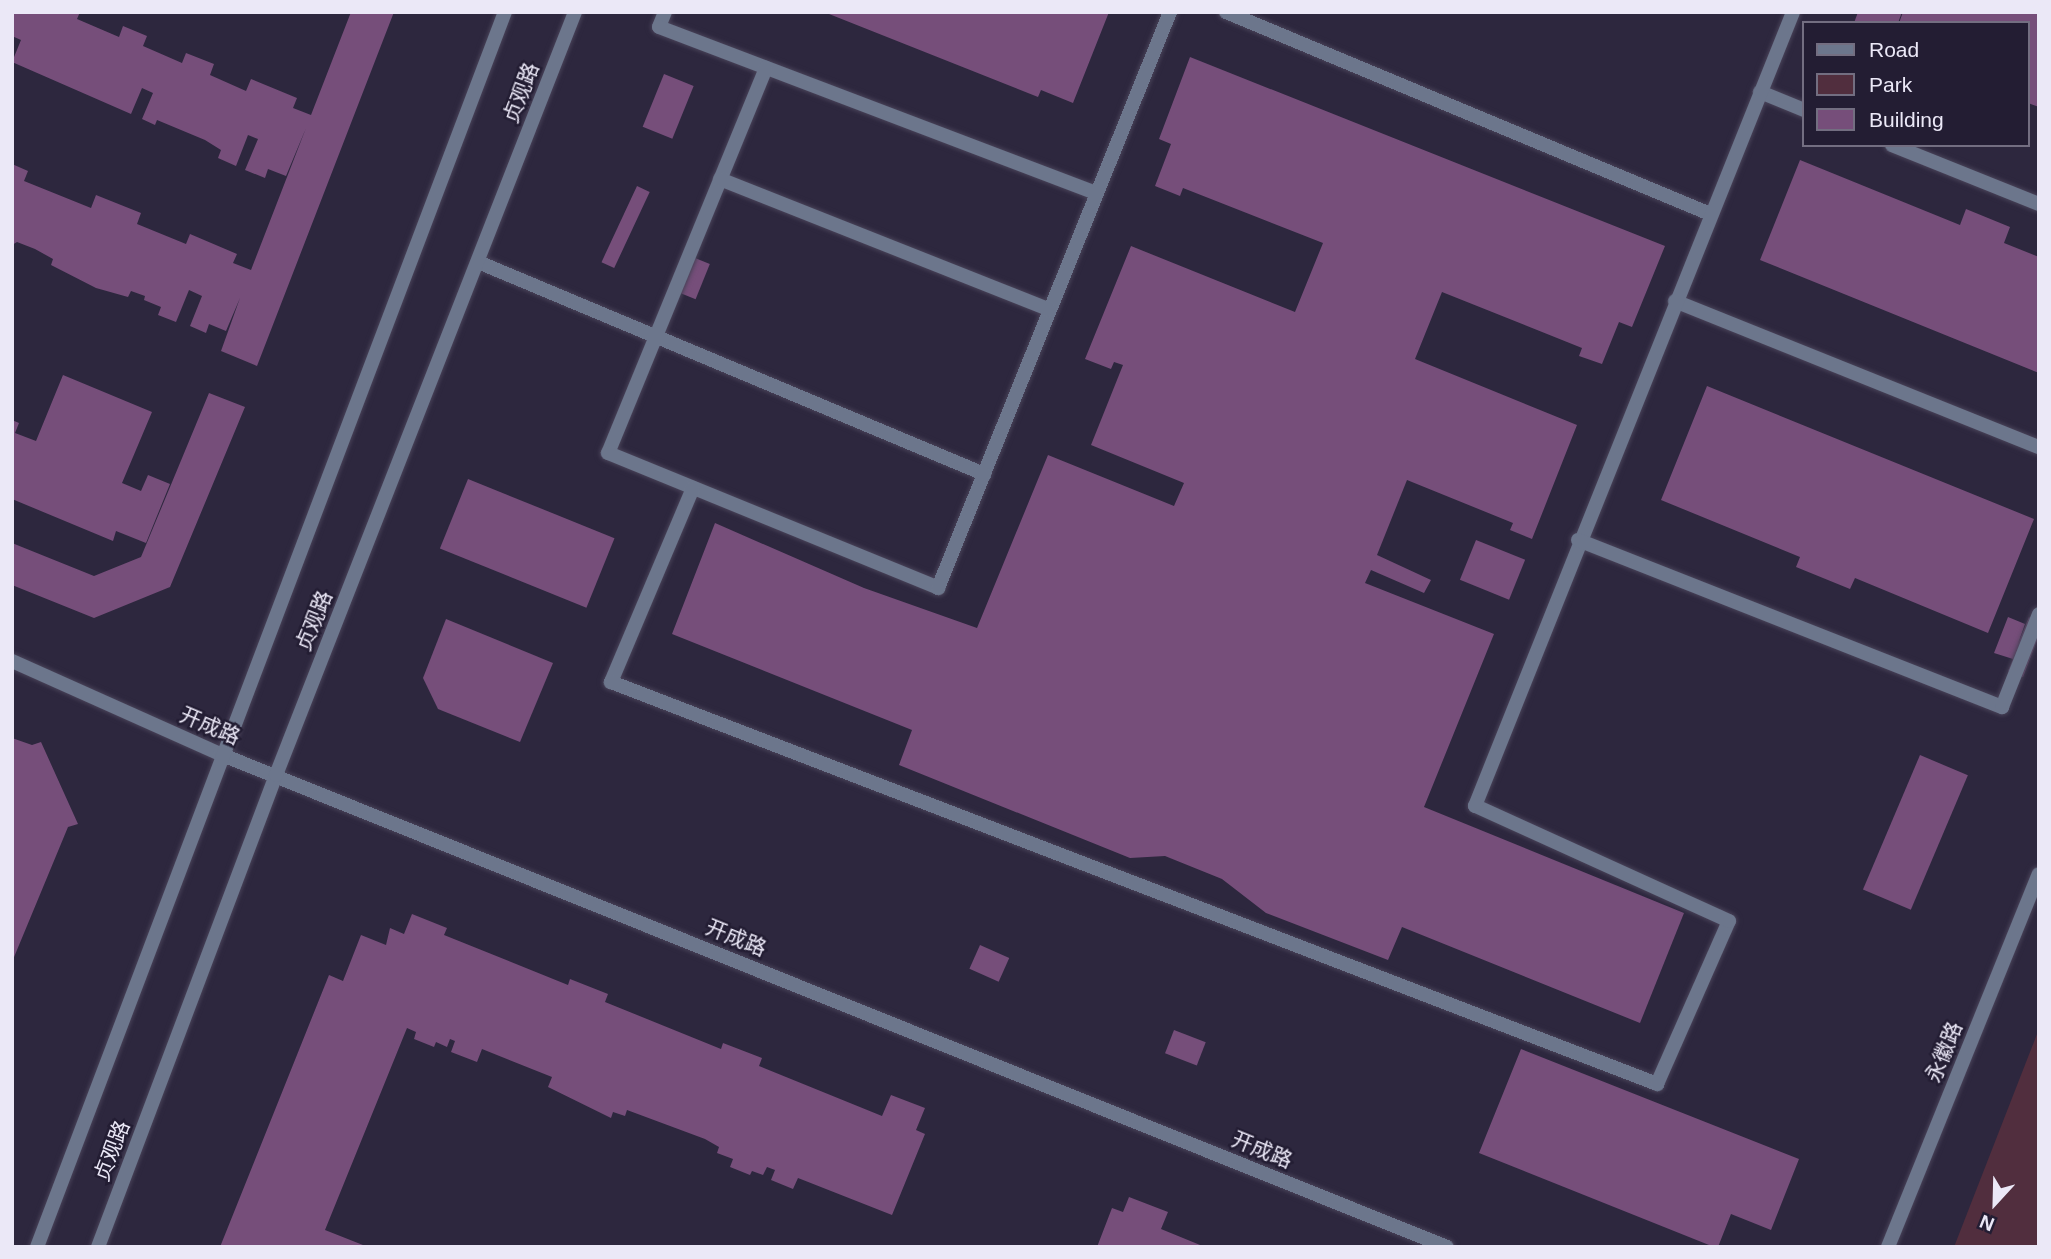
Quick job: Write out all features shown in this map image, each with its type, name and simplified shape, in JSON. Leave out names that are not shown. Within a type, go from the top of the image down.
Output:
[{"type":"street","name":"贞观路","points":[[37,1247],[220,754],[505,12]]},
{"type":"street","name":"贞观路","points":[[98,1247],[276,775],[575,12]]},
{"type":"street","points":[[665,12],[659,27],[1096,193]]},
{"type":"street","points":[[766,68],[608,453],[938,588],[1170,12]]},
{"type":"street","points":[[1226,12],[1710,214]]},
{"type":"street","points":[[693,488],[611,682],[1657,1084],[1729,921],[1475,806],[1578,540],[1793,12]]},
{"type":"street","points":[[1760,92],[1802,109]]},
{"type":"street","points":[[1897,147],[2039,204]]},
{"type":"street","points":[[720,179],[1049,309]]},
{"type":"street","points":[[478,262],[656,334],[984,474]]},
{"type":"street","points":[[1675,300],[2039,447]]},
{"type":"street","points":[[1578,540],[2001,707],[2039,614]]},
{"type":"street","name":"开成路","points":[[12,661],[220,754],[1447,1247]]},
{"type":"street","name":"永徽路","points":[[1888,1247],[2039,874]]},
{"type":"green space","points":[[2039,1029],[2039,1247],[1954,1247]]},
{"type":"building","points":[[12,12],[80,12],[77,19],[119,37],[123,26],[147,36],[143,46],[182,63],[186,53],[214,64],[210,75],[246,91],[251,79],[297,98],[293,108],[311,115],[351,12],[394,12],[257,366],[221,351],[240,298],[226,331],[209,324],[206,333],[190,326],[202,296],[189,290],[176,322],[158,315],[161,307],[144,300],[145,296],[131,291],[128,297],[96,288],[51,265],[53,259],[35,249],[17,242],[12,245],[12,164],[28,171],[24,181],[91,208],[96,195],[141,213],[137,224],[186,244],[190,234],[237,254],[233,263],[251,270],[306,128],[286,176],[268,169],[265,178],[245,170],[258,139],[248,135],[236,166],[218,158],[221,150],[205,140],[157,120],[155,125],[142,119],[153,93],[142,88],[131,114],[12,62],[21,40],[12,36]]},
{"type":"building","points":[[824,12],[1109,12],[1073,103],[1041,90],[1038,97]]},
{"type":"building","points":[[1858,12],[1902,12],[1899,21],[1855,21]]},
{"type":"building","points":[[1903,12],[2039,12],[2039,107],[2030,104],[2030,21],[1900,21]]},
{"type":"building","points":[[1190,57],[1665,246],[1632,327],[1619,322],[1602,364],[1579,356],[1582,348],[1442,292],[1415,359],[1577,425],[1532,539],[1510,530],[1513,523],[1407,480],[1377,555],[1431,580],[1424,593],[1371,570],[1365,583],[1494,634],[1424,807],[1684,913],[1640,1023],[1402,927],[1388,960],[1266,913],[1222,879],[1165,856],[1130,858],[899,765],[912,730],[672,634],[715,523],[864,588],[977,628],[1048,455],[1174,506],[1184,483],[1091,445],[1123,365],[1114,362],[1111,369],[1085,359],[1131,246],[1295,312],[1323,243],[1183,188],[1180,196],[1155,186],[1171,144],[1159,139]]},
{"type":"building","points":[[664,74],[694,86],[672,139],[643,127]]},
{"type":"building","points":[[1800,160],[1960,225],[1966,209],[2010,227],[2004,243],[2039,257],[2039,373],[1760,260]]},
{"type":"building","points":[[637,186],[650,192],[614,268],[602,262]]},
{"type":"building","points":[[695,258],[710,264],[696,299],[681,293]]},
{"type":"building","points":[[63,375],[152,412],[122,483],[141,491],[148,475],[170,484],[146,543],[116,531],[113,541],[12,499],[12,420],[19,423],[15,433],[36,441]]},
{"type":"building","points":[[1707,386],[2034,519],[1988,633],[1855,578],[1850,589],[1796,567],[1800,557],[1661,500]]},
{"type":"building","points":[[209,393],[245,407],[170,587],[94,618],[12,585],[12,543],[94,576],[141,557]]},
{"type":"building","points":[[468,479],[614,538],[586,608],[440,549]]},
{"type":"building","points":[[1476,540],[1525,560],[1509,600],[1460,580]]},
{"type":"building","points":[[2008,617],[2025,624],[2018,644],[2029,617],[2039,622],[2039,635],[2023,677],[2008,671],[2013,659],[1994,653]]},
{"type":"building","points":[[446,619],[553,663],[520,742],[438,709],[423,678]]},
{"type":"building","points":[[12,738],[32,745],[41,742],[78,824],[68,827],[12,962]]},
{"type":"building","points":[[1920,755],[1968,775],[1911,910],[1863,889]]},
{"type":"building","points":[[412,914],[447,928],[444,935],[568,985],[570,979],[608,994],[605,1002],[721,1049],[723,1043],[762,1058],[759,1066],[882,1116],[891,1095],[925,1108],[916,1130],[925,1134],[892,1215],[798,1178],[793,1189],[771,1180],[775,1170],[767,1167],[763,1175],[752,1171],[750,1175],[730,1167],[733,1159],[717,1153],[719,1147],[705,1139],[627,1110],[625,1116],[613,1112],[611,1118],[548,1087],[552,1077],[482,1049],[477,1062],[451,1052],[455,1041],[450,1039],[447,1047],[436,1042],[434,1047],[414,1039],[416,1032],[407,1028],[325,1230],[368,1247],[220,1247],[329,975],[343,981],[361,935],[386,945],[390,928],[404,934]]},
{"type":"building","points":[[980,945],[1009,958],[999,982],[969,969]]},
{"type":"building","points":[[1174,1030],[1206,1042],[1197,1066],[1165,1053]]},
{"type":"building","points":[[1521,1049],[1799,1159],[1771,1230],[1731,1214],[1718,1247],[1714,1247],[1479,1153]]},
{"type":"building","points":[[1129,1197],[1168,1212],[1161,1229],[1205,1247],[1097,1247],[1112,1208],[1123,1212]]}]
